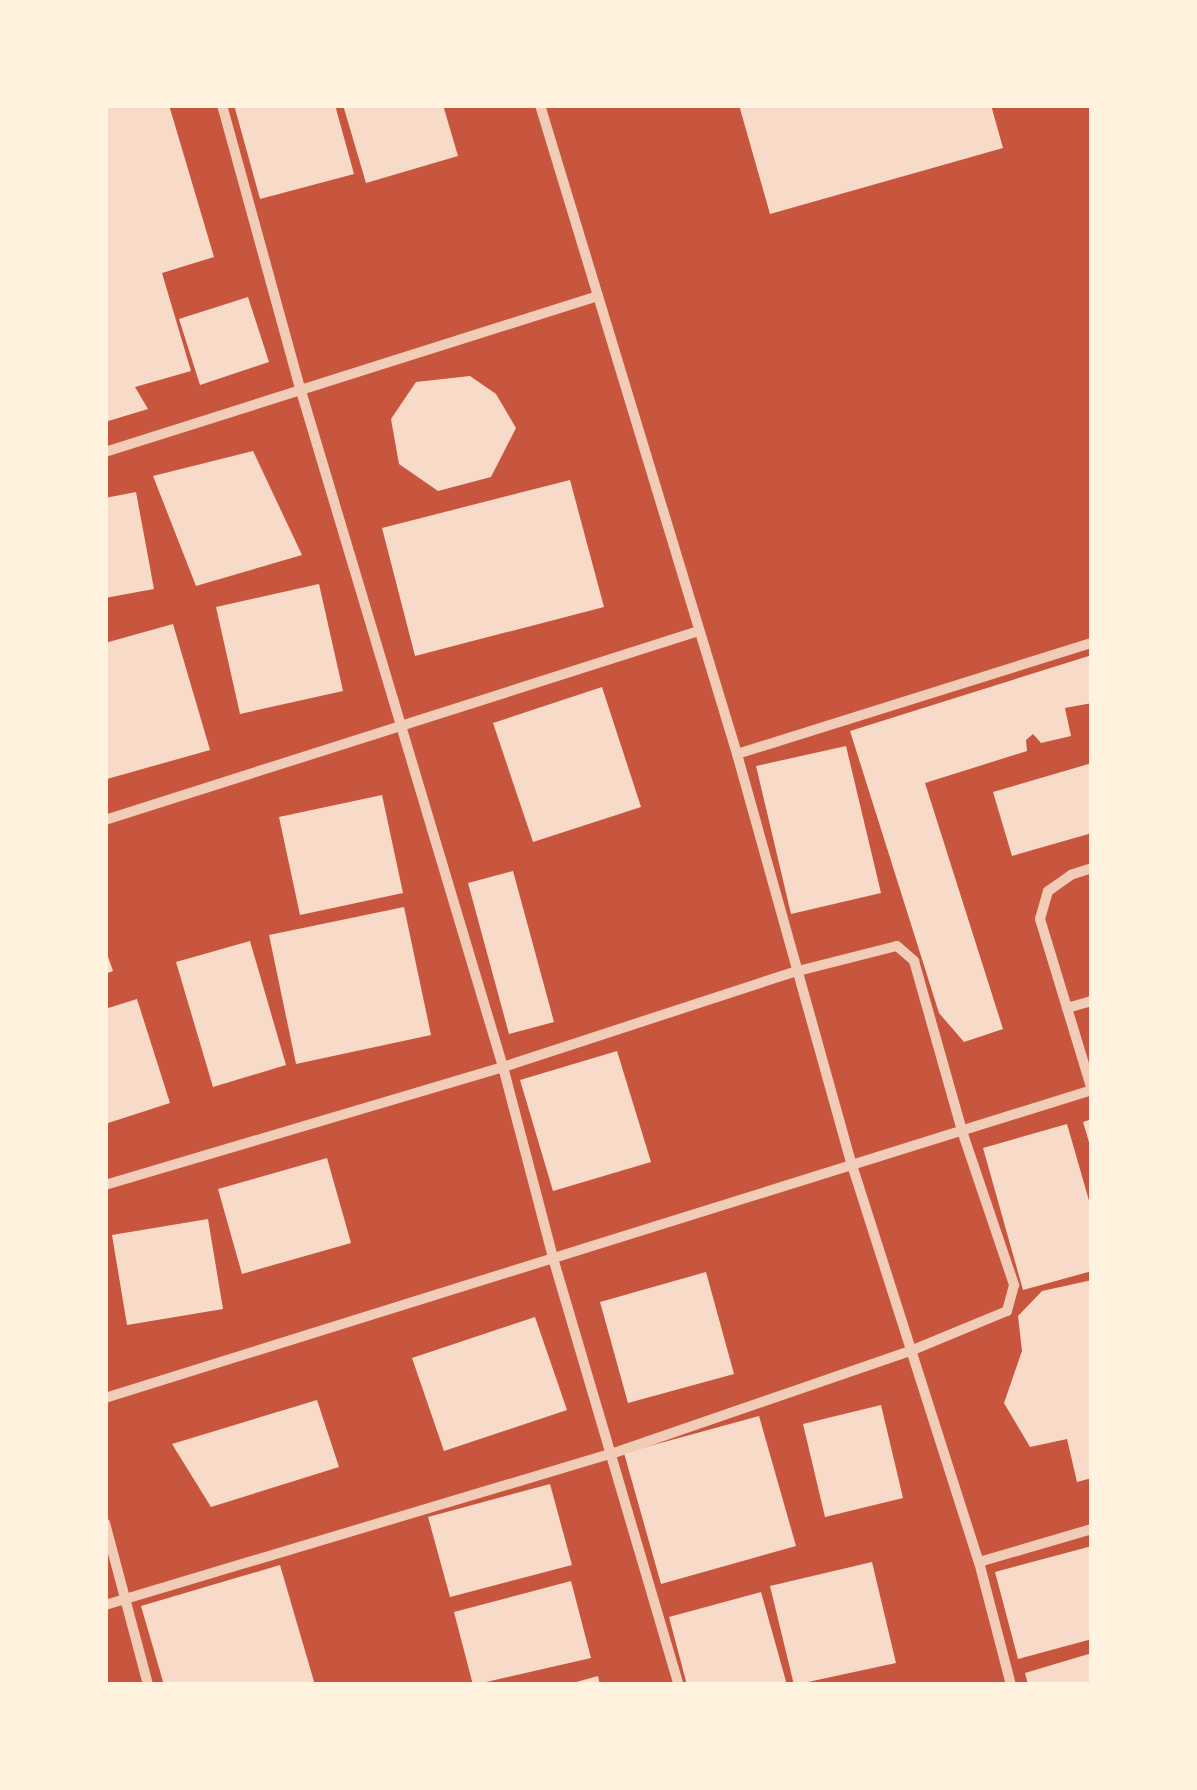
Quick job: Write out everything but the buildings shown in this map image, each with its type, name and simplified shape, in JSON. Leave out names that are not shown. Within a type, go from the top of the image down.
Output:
[{"type":"street","points":[[222,105],[301,392],[503,1066],[554,1258],[679,1685]]},
{"type":"street","points":[[540,105],[737,754],[794,972],[852,1165],[979,1562],[1011,1685]]},
{"type":"street","points":[[105,452],[598,296]]},
{"type":"street","points":[[105,820],[699,631]]},
{"type":"street","points":[[737,754],[1092,642]]},
{"type":"street","points":[[105,1398],[1092,1090],[1044,934],[1042,904],[1058,882],[1092,868]]},
{"type":"street","points":[[105,1185],[503,1066],[794,972],[898,946],[914,960],[962,1131],[1014,1285],[1014,1299],[1007,1311],[910,1352],[613,1454],[105,1604]]},
{"type":"street","points":[[1067,1008],[1092,1001]]},
{"type":"street","points":[[105,1523],[122,1599],[148,1685]]},
{"type":"street","points":[[979,1562],[1092,1529]]}]
